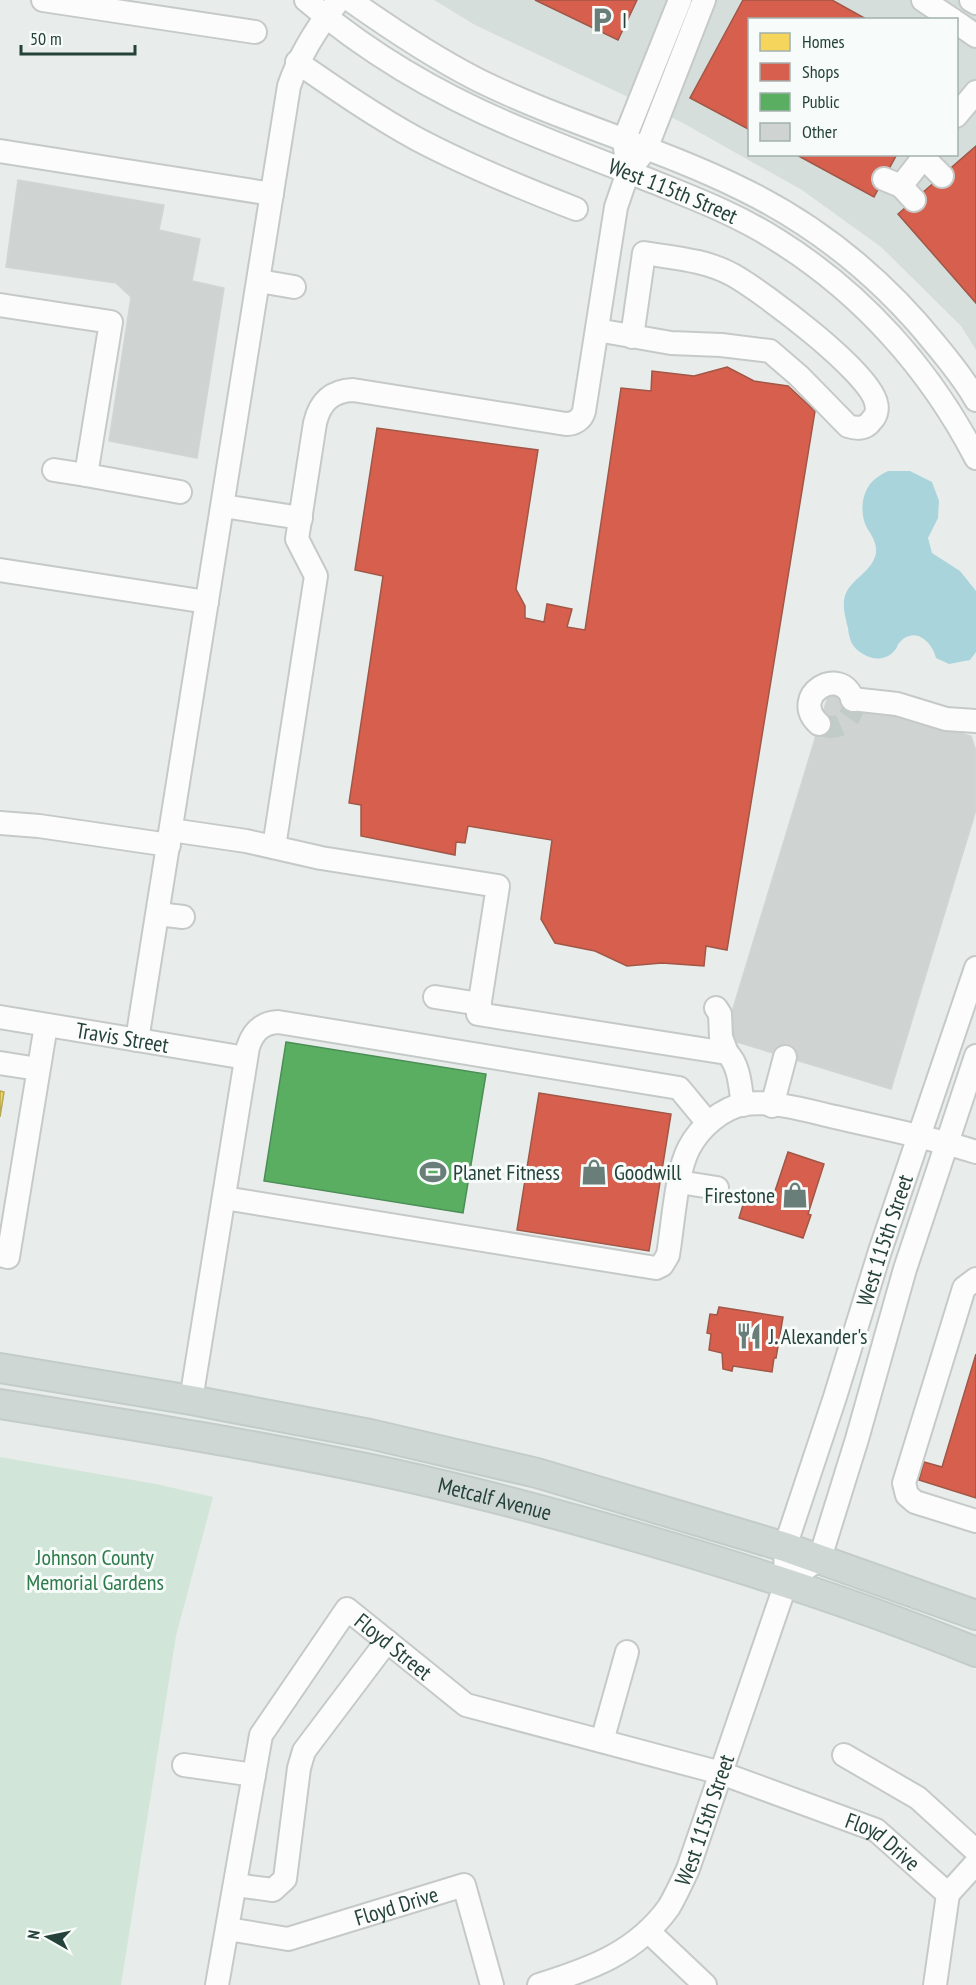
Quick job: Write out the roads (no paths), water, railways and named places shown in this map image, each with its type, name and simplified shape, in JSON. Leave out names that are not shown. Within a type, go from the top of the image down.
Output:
[{"type":"main road","name":"Metcalf Avenue","points":[[0,1368],[191,1400],[370,1434],[537,1473],[785,1546],[976,1615]]},
{"type":"main road","name":"Metcalf Avenue","points":[[0,1404],[210,1439],[395,1475],[591,1524],[786,1583],[976,1652]]},
{"type":"street","points":[[43,0],[255,32]]},
{"type":"street","name":"West 115th Street","points":[[306,0],[332,8],[368,47],[440,91],[521,130],[734,216],[776,239],[821,270],[888,332],[918,367],[962,431],[976,458]]},
{"type":"street","name":"West 115th Street","points":[[350,0],[438,58],[478,80],[742,189],[785,212],[849,257],[882,285],[915,319],[976,400]]},
{"type":"street","points":[[628,172],[624,140],[680,0]]},
{"type":"street","points":[[274,847],[316,576],[297,539],[316,417],[330,396],[353,390],[566,424],[574,423],[581,418],[584,411],[616,207],[628,172],[646,149],[704,0]]},
{"type":"street","points":[[923,0],[950,18]]},
{"type":"street","points":[[971,0],[976,3]]},
{"type":"street","points":[[137,1040],[289,86],[297,62],[332,8]]},
{"type":"street","points":[[958,23],[976,36]]},
{"type":"street","points":[[297,62],[371,112],[417,139],[496,177],[576,209]]},
{"type":"street","points":[[958,115],[976,92]]},
{"type":"street","points":[[0,151],[272,194]]},
{"type":"street","points":[[900,188],[925,156],[942,176]]},
{"type":"street","points":[[597,330],[632,337],[671,343],[721,345],[770,351],[799,376],[848,426],[856,429],[863,427],[873,419],[876,411],[876,403],[868,388],[809,329],[753,288],[712,265],[644,253],[632,337]]},
{"type":"street","points":[[259,281],[294,287]]},
{"type":"street","points":[[0,305],[111,322],[86,475]]},
{"type":"street","points":[[54,470],[180,492]]},
{"type":"street","points":[[223,506],[300,518]]},
{"type":"street","points":[[0,570],[207,602]]},
{"type":"street","points":[[819,724],[813,717],[810,702],[812,694],[827,684],[836,684],[848,691],[853,699],[895,708],[939,722],[976,721]]},
{"type":"street","points":[[0,823],[274,847],[321,858],[498,886],[478,1014],[727,1053]]},
{"type":"street","points":[[158,914],[183,917]]},
{"type":"street","name":"West 115th Street","points":[[538,1985],[605,1962],[627,1948],[648,1930],[670,1904],[688,1869],[786,1583],[785,1546],[918,1137],[976,968]]},
{"type":"street","points":[[435,997],[480,1004]]},
{"type":"street","points":[[716,1008],[720,1014],[720,1037],[736,1067],[743,1105]]},
{"type":"street","name":"Travis Street","points":[[0,1017],[246,1058]]},
{"type":"street","points":[[191,1400],[246,1058],[250,1039],[261,1026],[278,1022],[679,1088],[708,1124]]},
{"type":"street","points":[[0,1255],[8,1257],[46,1025]]},
{"type":"street","name":"West 115th Street","points":[[820,1558],[857,1439],[905,1269],[976,1056]]},
{"type":"street","points":[[772,1106],[785,1057]]},
{"type":"street","points":[[0,1063],[38,1070]]},
{"type":"street","points":[[224,1198],[656,1268],[662,1265],[668,1255],[682,1164],[688,1148],[708,1124],[719,1115],[743,1105],[806,1111],[976,1152]]},
{"type":"street","points":[[679,1182],[717,1188]]},
{"type":"street","points":[[976,1279],[964,1288],[904,1483],[907,1495],[915,1502],[976,1521]]},
{"type":"street","points":[[786,1583],[820,1558]]},
{"type":"street","name":"Floyd Street","points":[[217,1985],[261,1735],[347,1609],[466,1705],[721,1773]]},
{"type":"street","points":[[235,1885],[273,1890],[285,1879],[299,1768],[304,1751],[387,1641]]},
{"type":"street","points":[[602,1741],[627,1652]]},
{"type":"street","points":[[844,1755],[918,1798],[976,1851]]},
{"type":"street","points":[[184,1765],[254,1775]]},
{"type":"street","name":"Floyd Drive","points":[[721,1773],[876,1830],[948,1894]]},
{"type":"street","points":[[935,1985],[948,1894],[976,1863]]},
{"type":"street","name":"Floyd Drive","points":[[228,1929],[288,1939],[464,1886],[492,1985]]},
{"type":"street","points":[[648,1930],[705,1985]]},
{"type":"water","points":[[888,471],[910,471],[932,482],[939,501],[938,518],[928,538],[932,553],[960,571],[976,591],[976,652],[970,660],[949,664],[936,658],[931,646],[917,636],[906,637],[892,653],[880,658],[872,658],[863,654],[852,643],[844,611],[844,601],[849,588],[870,566],[876,553],[875,543],[863,517],[863,500],[870,484]]},
{"type":"tunnel","points":[[819,724],[833,727],[844,723],[851,713],[853,700]]},
{"type":"place","name":"I","points":[[602,20]]},
{"type":"place","name":"Planet Fitness","points":[[433,1172]]},
{"type":"place","name":"Goodwill","points":[[594,1172]]},
{"type":"place","name":"Firestone","points":[[795,1195]]},
{"type":"place","name":"J. Alexander's","points":[[749,1336]]},
{"type":"park label","name":"Johnson County Memorial Gardens","points":[[95,1570]]}]
